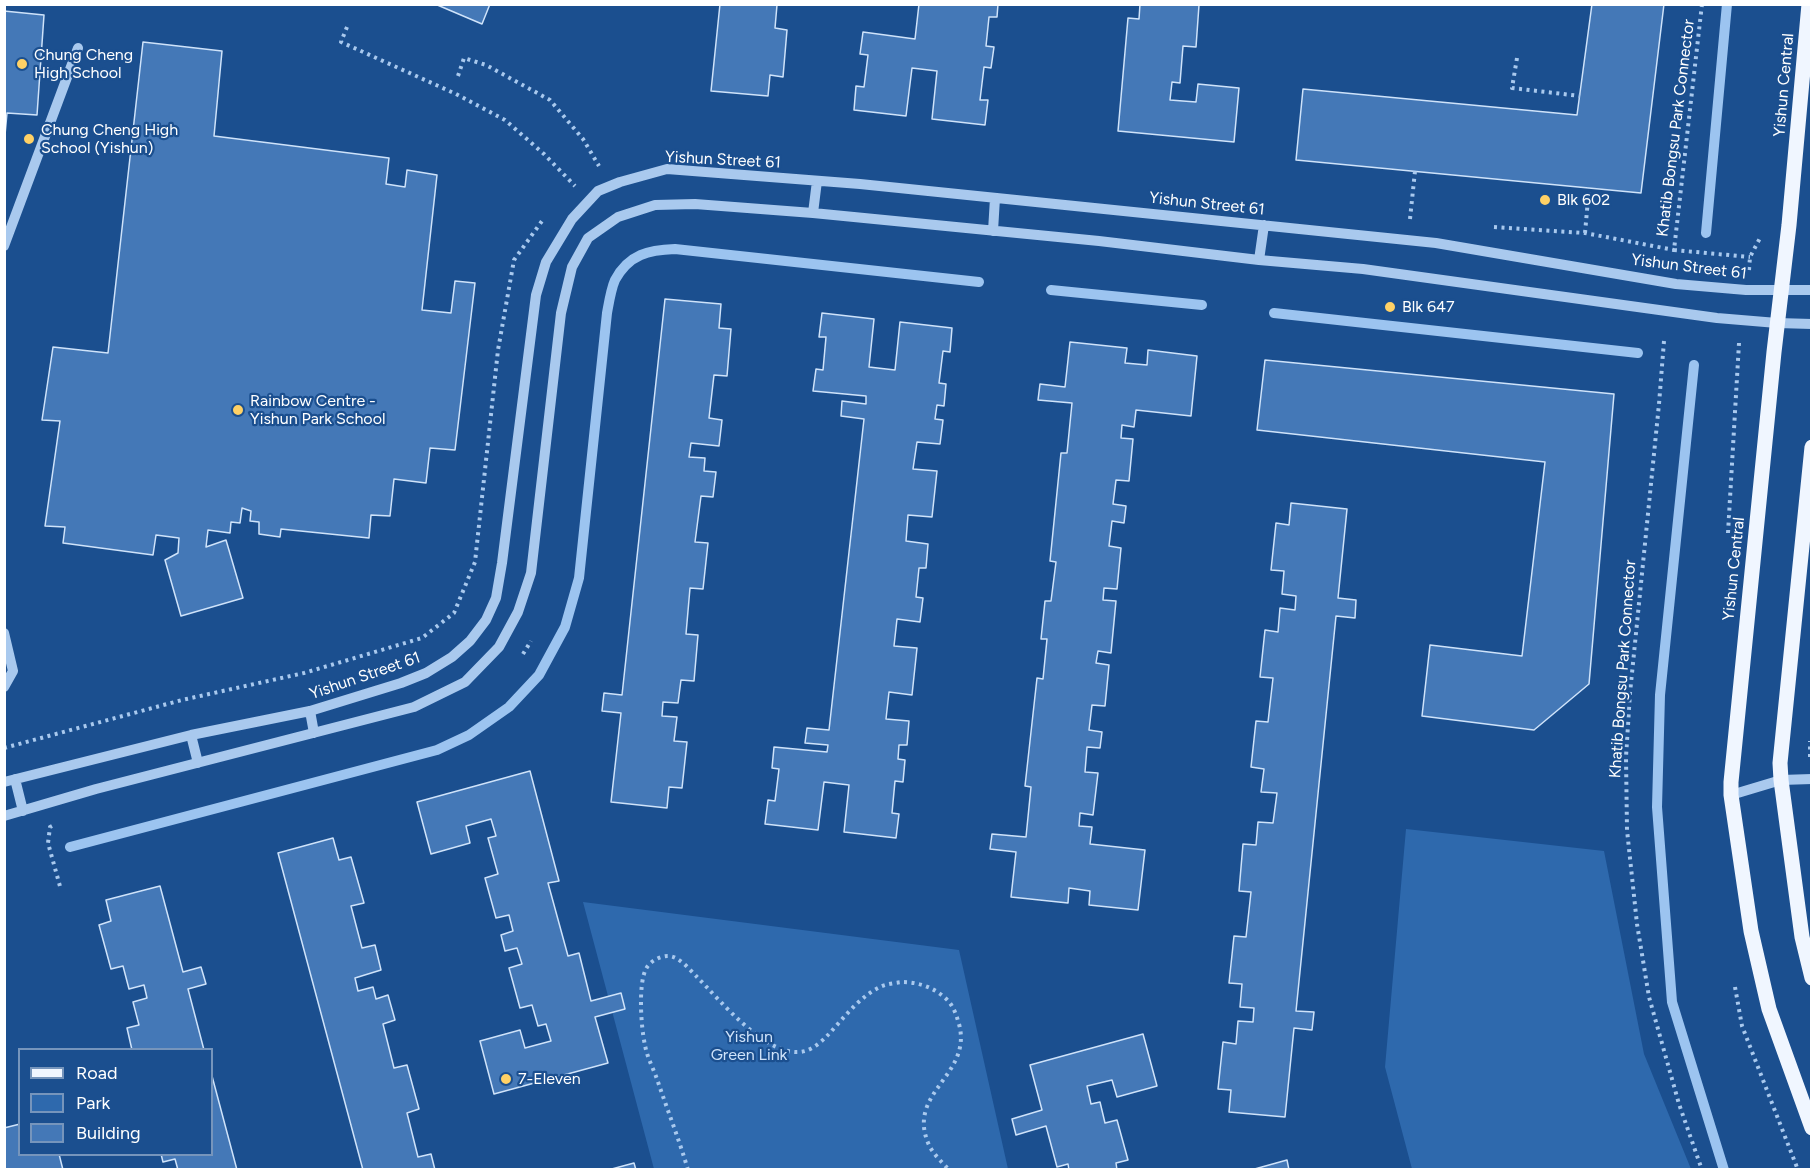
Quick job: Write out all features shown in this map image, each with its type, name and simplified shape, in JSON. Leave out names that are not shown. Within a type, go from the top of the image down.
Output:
[{"type":"main road","name":"Yishun Central","points":[[1809,4],[1789,225],[1780,290],[1733,752],[1731,795],[1750,931],[1769,1009],[1812,1128]]},
{"type":"main road","points":[[1812,447],[1780,763],[1802,937],[1812,978]]},
{"type":"street","points":[[4,246],[78,48]]},
{"type":"street","name":"Yishun Street 61","points":[[10,781],[191,735],[310,711],[426,673],[452,657],[470,642],[486,620],[496,598],[536,295],[546,262],[572,219],[598,191],[620,182],[667,169],[995,198],[1436,243],[1676,284],[1812,290]]},
{"type":"street","points":[[813,213],[817,181]]},
{"type":"street","points":[[993,231],[995,198]]},
{"type":"street","points":[[4,816],[96,789],[414,707],[465,682],[500,647],[518,612],[531,573],[561,313],[572,267],[588,238],[618,217],[656,205],[694,204],[813,213],[1363,269],[1717,318],[1812,324]]},
{"type":"street","points":[[1259,260],[1264,225]]},
{"type":"street","points":[[4,633],[13,671],[4,687]]},
{"type":"street","points":[[310,711],[314,733]]},
{"type":"street","points":[[191,735],[198,763]]},
{"type":"street","points":[[1731,795],[1781,780],[1810,779]]},
{"type":"street","points":[[10,781],[23,811]]},
{"type":"path","name":"Khatib Bongsu Park Connector","points":[[1702,4],[1674,250],[1750,257]]},
{"type":"path","points":[[347,27],[342,42],[456,94],[505,120],[544,154],[576,187]]},
{"type":"path","points":[[458,76],[464,58],[486,65],[550,100],[583,139],[602,171]]},
{"type":"path","points":[[1517,58],[1512,88],[1580,96]]},
{"type":"path","points":[[1410,220],[1415,171]]},
{"type":"path","points":[[569,194],[582,182]]},
{"type":"path","points":[[1585,233],[1589,188]]},
{"type":"path","points":[[4,748],[182,700],[304,673],[422,639],[454,614],[475,562],[498,350],[514,260],[545,218]]},
{"type":"path","name":"Khatib Bongsu Park Connector","points":[[1664,341],[1630,693],[1626,757],[1627,830],[1637,924],[1649,997],[1679,1104],[1702,1170]]},
{"type":"path","points":[[1810,736],[1810,779]]},
{"type":"path","points":[[688,1170],[644,1044],[640,1004],[646,968],[657,958],[670,956],[679,960],[691,971],[752,1032],[769,1044],[790,1053],[806,1051],[820,1042],[854,1008],[881,986],[910,982],[935,990],[945,997],[953,1007],[957,1018],[961,1033],[960,1049],[957,1061],[931,1096],[924,1115],[924,1132],[930,1147],[949,1170]]},
{"type":"green space","points":[[1406,829],[1604,851],[1644,1054],[1691,1169],[1412,1169],[1385,1067]]},
{"type":"green space","name":"Yishun Green Link","points":[[583,902],[959,950],[1008,1169],[654,1169]]},
{"type":"building","points":[[435,4],[490,4],[482,24]]},
{"type":"building","points":[[720,4],[777,5],[775,28],[787,30],[783,77],[770,75],[768,96],[711,91]]},
{"type":"building","points":[[919,4],[998,4],[997,17],[989,17],[986,46],[994,47],[991,68],[984,67],[980,100],[988,100],[985,125],[932,119],[937,71],[912,68],[906,116],[854,110],[856,86],[864,87],[868,55],[860,54],[863,32],[915,39]]},
{"type":"building","points":[[1140,4],[1199,5],[1196,47],[1183,46],[1180,83],[1172,82],[1170,100],[1196,102],[1198,84],[1239,88],[1234,142],[1118,131],[1128,18],[1139,19]]},
{"type":"building","points":[[1592,4],[1664,4],[1641,193],[1296,160],[1303,89],[1577,115]]},
{"type":"building","name":"Chung Cheng High School","points":[[4,11],[44,15],[37,115],[7,113],[4,146]]},
{"type":"building","points":[[143,42],[222,51],[214,136],[389,158],[386,184],[405,187],[407,170],[437,175],[422,310],[451,313],[455,281],[475,283],[455,450],[430,448],[426,483],[394,479],[390,516],[371,515],[369,538],[281,529],[280,537],[259,534],[259,522],[250,521],[251,511],[242,508],[240,523],[231,522],[230,533],[208,530],[206,547],[226,540],[243,598],[181,616],[165,560],[178,553],[179,538],[156,535],[153,555],[63,543],[65,527],[45,526],[60,421],[42,420],[53,347],[108,353]]},
{"type":"building","points":[[665,299],[721,304],[719,328],[731,329],[727,376],[714,375],[709,418],[722,420],[719,446],[691,443],[689,457],[705,458],[704,471],[716,472],[713,497],[701,496],[695,542],[708,543],[703,589],[690,588],[686,634],[698,635],[694,681],[681,680],[678,703],[663,702],[662,716],[677,717],[674,741],[687,742],[682,788],[669,787],[667,808],[611,802],[621,713],[602,711],[604,693],[622,695]]},
{"type":"building","points":[[822,313],[874,319],[869,367],[895,370],[900,322],[952,328],[950,352],[943,351],[939,383],[946,384],[944,406],[937,405],[935,419],[943,420],[940,444],[917,442],[913,469],[937,471],[932,517],[908,515],[906,541],[928,544],[926,568],[919,568],[916,597],[923,598],[920,622],[897,619],[894,646],[917,648],[912,695],[889,692],[886,719],[909,721],[907,745],[899,745],[898,759],[905,760],[903,782],[895,781],[892,813],[899,814],[896,838],[844,832],[849,785],[824,782],[818,830],[765,824],[768,800],[775,801],[779,769],[772,768],[774,747],[827,752],[828,745],[805,743],[807,728],[829,730],[864,419],[841,416],[842,401],[866,404],[866,396],[813,391],[816,369],[823,370],[826,337],[819,337]]},
{"type":"building","points":[[1070,342],[1127,348],[1125,363],[1147,365],[1148,350],[1197,356],[1191,416],[1136,410],[1134,427],[1122,425],[1121,438],[1133,439],[1129,481],[1116,480],[1113,504],[1126,506],[1124,523],[1112,521],[1109,546],[1121,548],[1117,589],[1104,588],[1103,600],[1116,601],[1111,653],[1098,651],[1096,663],[1109,665],[1105,706],[1092,705],[1089,730],[1102,732],[1100,748],[1087,747],[1085,772],[1098,773],[1093,815],[1080,813],[1079,826],[1092,827],[1090,844],[1145,850],[1138,910],[1089,905],[1090,891],[1069,888],[1068,903],[1011,897],[1016,852],[990,849],[992,834],[1026,837],[1031,787],[1025,786],[1037,678],[1043,679],[1047,639],[1041,639],[1045,601],[1051,601],[1056,562],[1050,561],[1061,453],[1067,453],[1072,403],[1038,400],[1040,384],[1065,387]]},
{"type":"building","points":[[1265,360],[1614,394],[1589,684],[1534,730],[1422,716],[1430,645],[1522,656],[1545,462],[1257,430]]},
{"type":"building","points":[[1291,503],[1347,509],[1338,598],[1356,600],[1355,618],[1336,616],[1296,1011],[1314,1012],[1312,1030],[1294,1028],[1285,1117],[1229,1112],[1231,1090],[1218,1089],[1223,1042],[1236,1044],[1238,1021],[1253,1022],[1254,1008],[1240,1007],[1242,984],[1229,983],[1234,936],[1246,937],[1251,892],[1239,891],[1243,844],[1256,845],[1258,822],[1273,823],[1277,793],[1261,792],[1264,769],[1251,767],[1256,721],[1268,722],[1273,678],[1260,677],[1265,630],[1278,632],[1280,608],[1295,610],[1296,596],[1282,594],[1284,571],[1271,570],[1276,523],[1289,525]]},
{"type":"building","points":[[530,771],[559,881],[548,883],[568,956],[579,953],[591,1001],[621,993],[625,1009],[595,1017],[608,1063],[494,1094],[480,1041],[520,1030],[525,1048],[551,1041],[546,1024],[538,1026],[532,1005],[520,1008],[509,968],[522,964],[517,948],[505,951],[501,935],[513,931],[509,915],[496,918],[485,878],[498,874],[488,838],[496,836],[491,819],[466,826],[470,843],[431,854],[417,802]]},
{"type":"building","points":[[333,838],[339,860],[351,857],[364,903],[351,906],[362,948],[375,945],[381,970],[355,978],[358,991],[373,987],[376,999],[388,995],[395,1020],[383,1024],[394,1068],[407,1065],[419,1109],[407,1113],[418,1157],[431,1154],[435,1170],[363,1170],[278,853]]},
{"type":"building","points":[[160,886],[183,972],[201,967],[206,984],[188,989],[203,1048],[132,1048],[127,1028],[139,1025],[133,1002],[147,998],[144,985],[129,989],[123,966],[111,969],[99,925],[111,921],[106,900]]},
{"type":"building","points":[[1143,1034],[1157,1086],[1117,1097],[1112,1080],[1087,1086],[1091,1104],[1100,1102],[1105,1123],[1117,1120],[1128,1160],[1116,1163],[1117,1170],[1069,1170],[1068,1164],[1057,1167],[1046,1126],[1016,1135],[1012,1119],[1042,1110],[1030,1065]]},
{"type":"building","points":[[213,1080],[237,1170],[178,1170],[175,1159],[163,1162],[162,1156],[213,1156]]},
{"type":"building","points":[[18,1124],[18,1156],[60,1156],[63,1170],[4,1170],[4,1128]]},
{"type":"building","points":[[1287,1160],[1289,1170],[1251,1170]]},
{"type":"building","points":[[634,1163],[636,1170],[608,1170]]},
{"type":"waterway","points":[[1706,233],[1727,4]]},
{"type":"waterway","points":[[70,847],[437,750],[469,735],[509,707],[539,675],[565,627],[579,578],[607,313],[615,280],[633,259],[648,252],[675,249],[979,282]]},
{"type":"waterway","points":[[1051,290],[1202,305]]},
{"type":"waterway","points":[[1274,313],[1638,353]]},
{"type":"waterway","points":[[1694,365],[1660,695],[1657,807],[1672,1002],[1724,1170]]},
{"type":"place","name":"Chung Cheng High School","points":[[22,64]]},
{"type":"place","name":"Chung Cheng High School (Yishun)","points":[[29,139]]},
{"type":"place","name":"Blk 602","points":[[1545,200]]},
{"type":"place","name":"Blk 647","points":[[1390,307]]},
{"type":"place","name":"Rainbow Centre - Yishun Park School","points":[[238,410]]},
{"type":"place","name":"7-Eleven","points":[[506,1079]]}]
